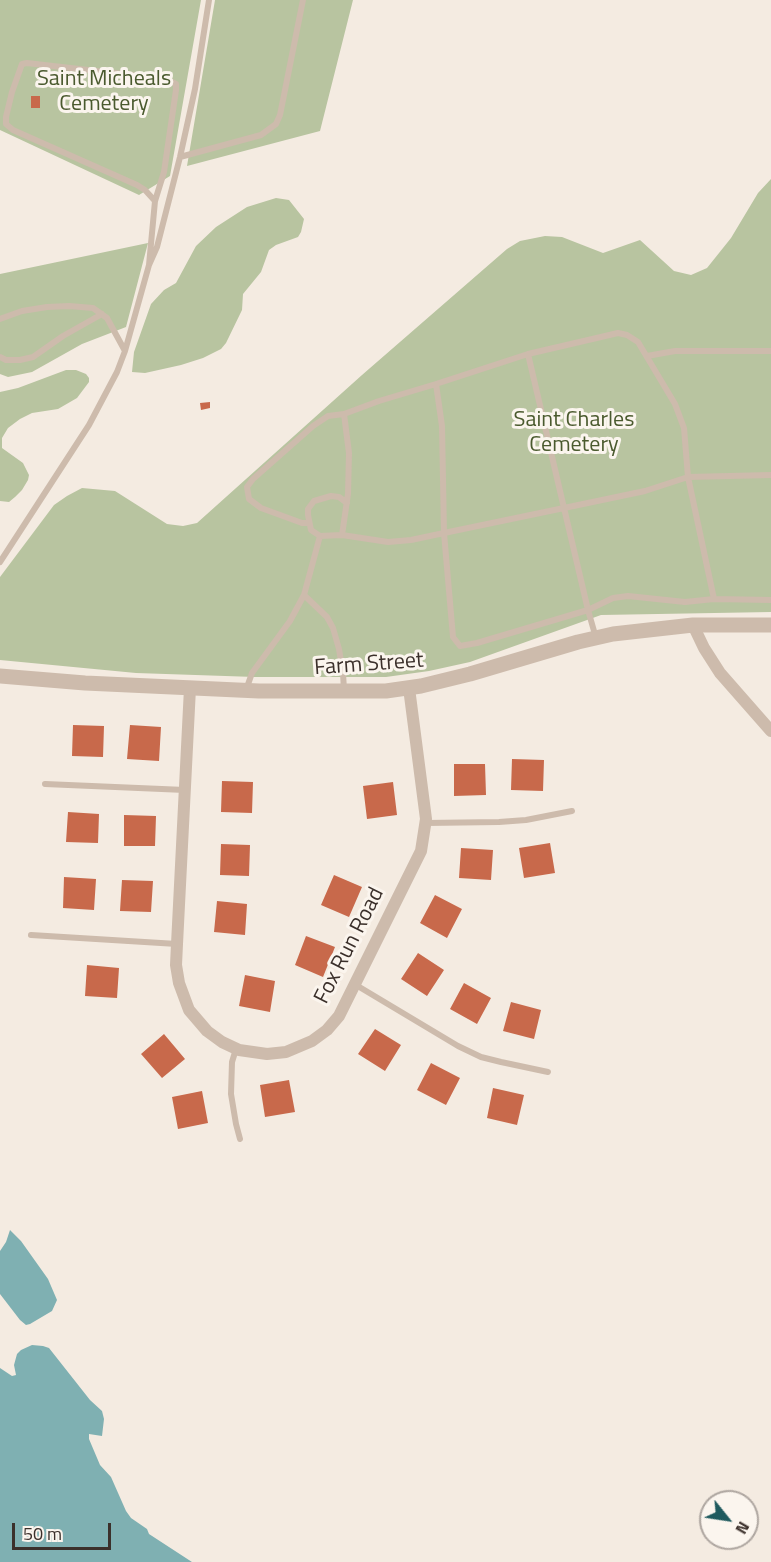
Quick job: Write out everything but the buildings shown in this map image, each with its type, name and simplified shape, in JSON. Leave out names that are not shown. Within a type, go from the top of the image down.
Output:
[{"type":"street","name":"Farm Street","points":[[0,676],[85,684],[246,691],[344,692],[409,688],[470,674],[596,638],[643,630],[693,626],[771,625]]},
{"type":"street","points":[[693,626],[720,674],[771,731]]},
{"type":"street","name":"Fox Run Road","points":[[190,688],[176,965],[179,983],[189,1010],[207,1031],[222,1042],[258,1053],[277,1053],[295,1049],[312,1041],[334,1023],[345,1008],[421,851],[426,823],[409,688]]},
{"type":"lane","points":[[0,562],[89,425],[117,372],[125,351],[149,265],[157,247],[180,157],[195,89],[209,0]]},
{"type":"lane","points":[[180,157],[261,135],[276,124],[280,115],[303,0]]},
{"type":"lane","points":[[149,265],[155,201],[164,172],[176,84],[149,77],[22,64],[10,101],[6,124],[13,130],[137,185],[146,190],[155,201]]},
{"type":"lane","points":[[0,318],[22,311],[69,306],[93,308],[106,318],[125,351]]},
{"type":"lane","points":[[0,357],[6,360],[20,360],[33,357],[63,336],[102,314]]},
{"type":"lane","points":[[308,523],[302,523],[261,508],[249,499],[247,488],[253,479],[313,426],[328,416],[344,414],[528,354],[618,333],[627,335],[638,342],[675,404],[682,421],[688,477],[714,598]]},
{"type":"lane","points":[[647,357],[675,351],[771,351]]},
{"type":"lane","points":[[528,354],[596,638]]},
{"type":"lane","points":[[436,384],[442,426],[444,533],[453,637],[460,646],[588,610],[613,598],[628,596],[685,602],[714,598],[771,600]]},
{"type":"lane","points":[[342,535],[347,503],[349,453],[344,414]]},
{"type":"lane","points":[[347,503],[339,497],[331,496],[314,501],[308,509],[308,523],[311,530],[320,536],[342,535],[388,542],[411,540],[645,491],[688,477],[771,475]]},
{"type":"lane","points":[[246,691],[252,673],[290,621],[304,595],[320,536]]},
{"type":"lane","points":[[304,595],[327,617],[333,628],[339,649],[344,692]]},
{"type":"lane","points":[[45,784],[185,790]]},
{"type":"lane","points":[[426,823],[526,820],[572,811]]},
{"type":"lane","points":[[31,935],[177,944]]},
{"type":"lane","points":[[356,985],[458,1046],[491,1060],[548,1072]]},
{"type":"lane","points":[[236,1048],[232,1062],[231,1094],[240,1139]]},
{"type":"green space","name":"Saint Micheals Cemetery","points":[[0,0],[201,0],[170,176],[139,195],[0,130]]},
{"type":"green space","name":"Saint Micheals Cemetery","points":[[215,0],[353,0],[320,131],[187,166]]},
{"type":"green space","name":"Saint Charles Cemetery","points":[[771,179],[771,612],[601,615],[470,662],[386,677],[255,677],[136,673],[0,660],[0,577],[54,505],[67,496],[82,488],[115,491],[167,524],[183,526],[197,523],[362,375],[507,249],[520,241],[545,236],[562,237],[603,253],[640,240],[674,271],[691,275],[707,268],[731,238],[758,193]]},
{"type":"green space","points":[[276,198],[289,200],[304,219],[301,232],[298,237],[269,250],[261,272],[243,294],[242,310],[226,343],[221,349],[203,358],[181,365],[145,373],[132,372],[134,352],[151,304],[164,290],[176,283],[196,246],[216,227],[247,207]]},
{"type":"green space","points":[[148,243],[126,327],[82,344],[32,372],[8,377],[0,374],[0,274]]},
{"type":"green space","points":[[66,370],[76,370],[86,374],[89,378],[89,382],[77,398],[58,409],[32,413],[20,419],[8,428],[2,438],[2,448],[23,463],[29,475],[22,490],[15,497],[9,502],[0,501],[0,392],[18,388]]},
{"type":"water","points":[[10,1230],[21,1241],[48,1279],[57,1300],[52,1311],[26,1325],[0,1294],[0,1251]]},
{"type":"water","points":[[32,1345],[49,1348],[90,1400],[102,1411],[104,1419],[102,1436],[89,1434],[89,1439],[100,1465],[111,1477],[131,1518],[147,1529],[149,1534],[192,1562],[0,1562],[0,1368],[12,1376],[16,1375],[14,1365],[17,1354]]}]
